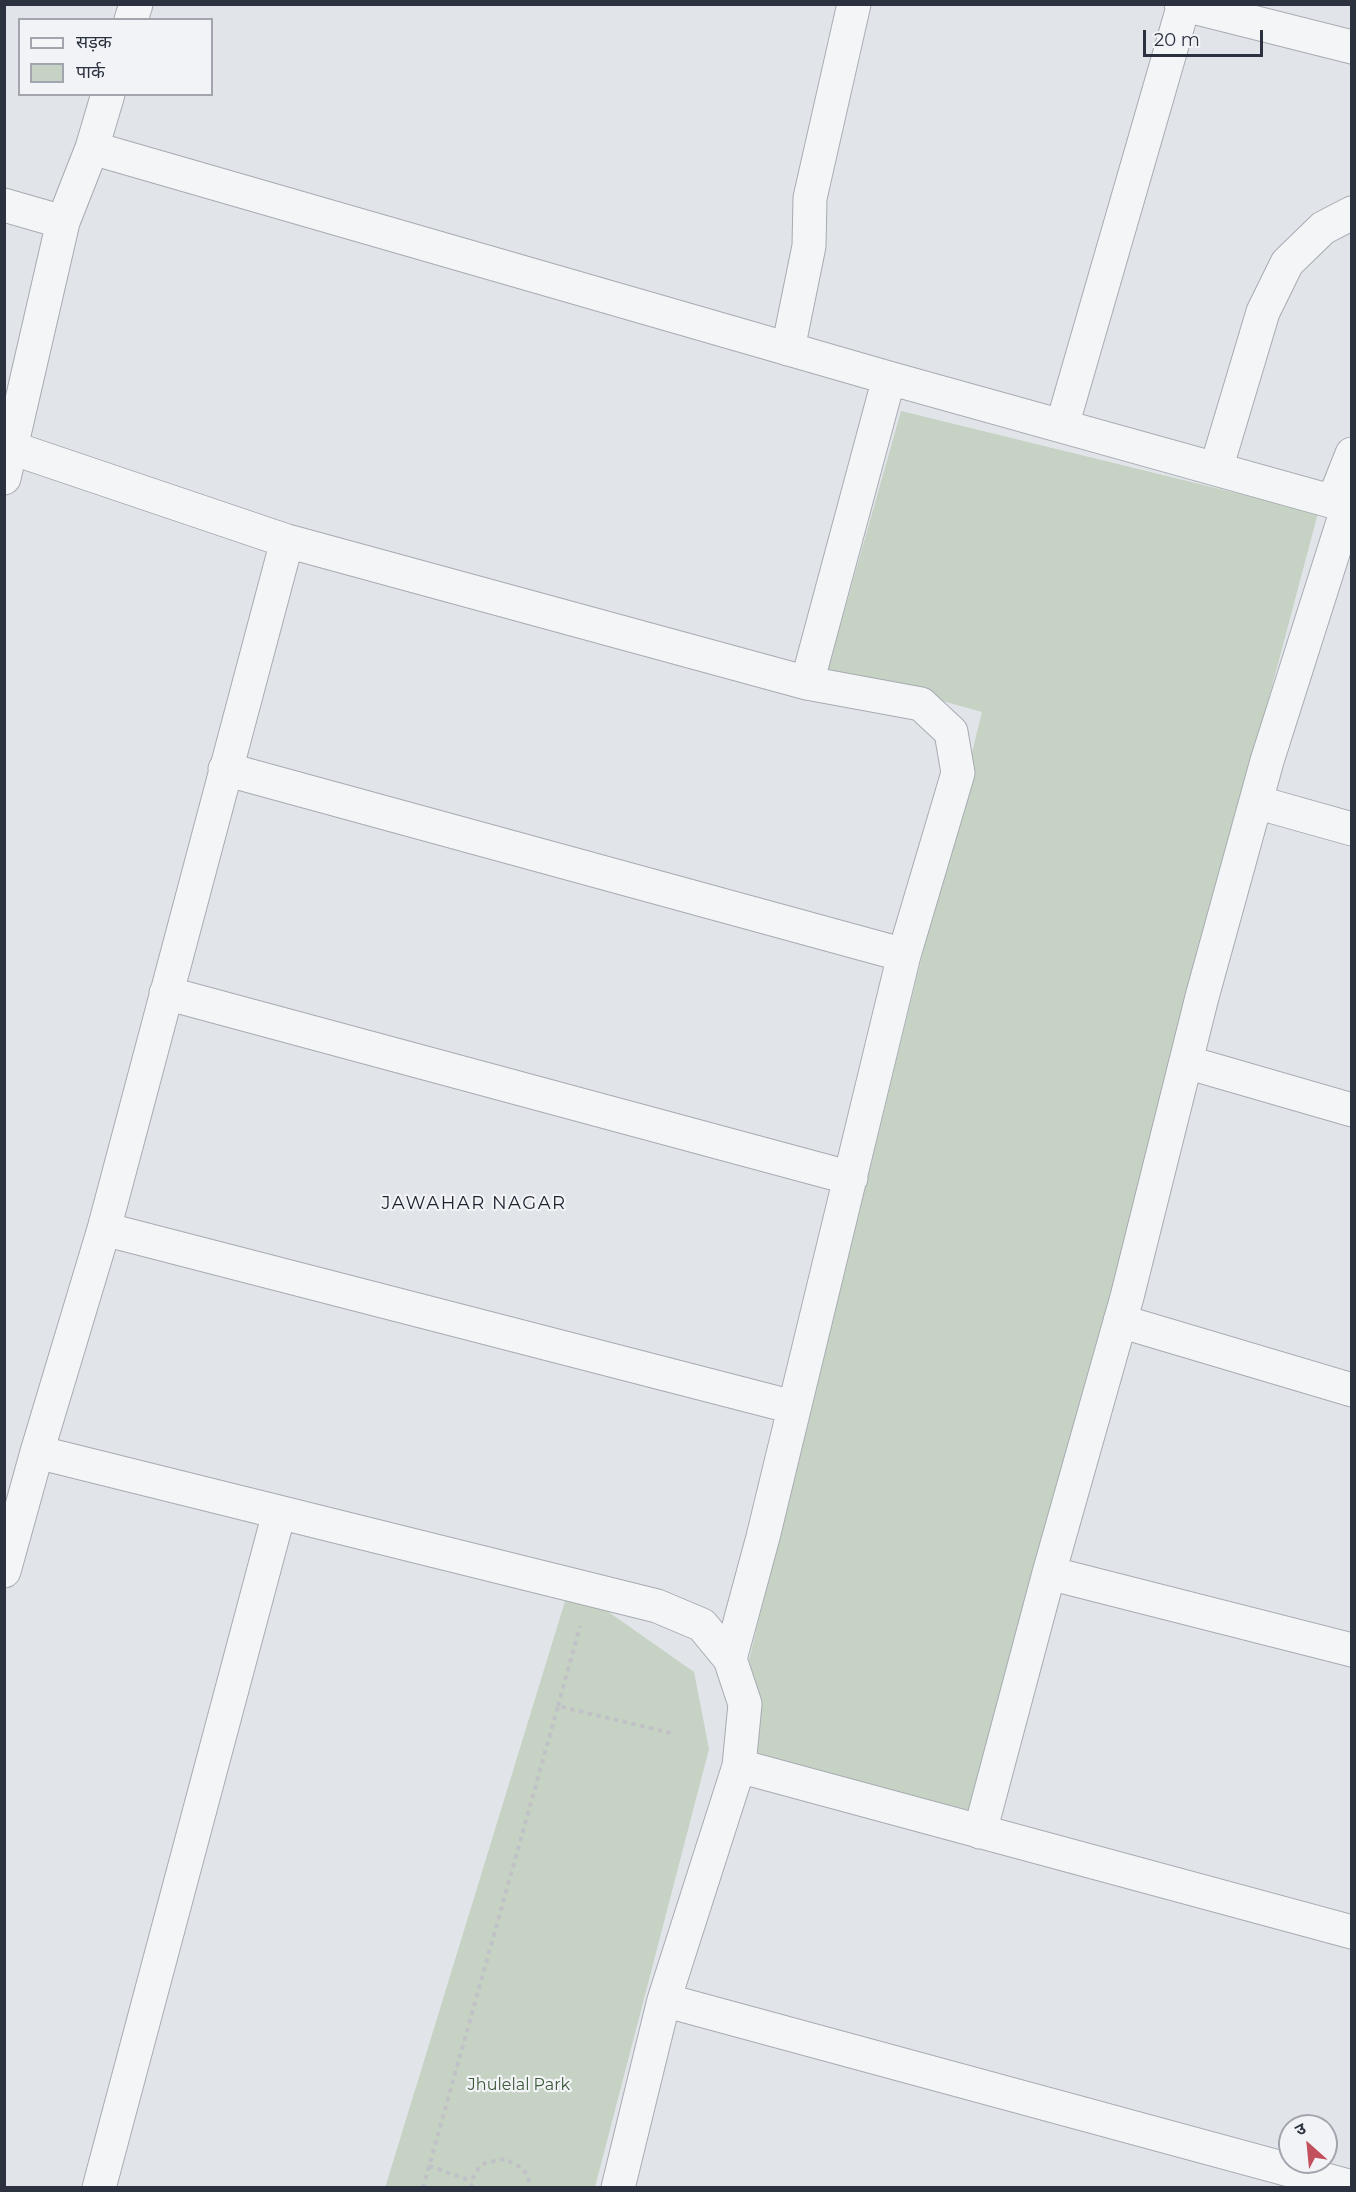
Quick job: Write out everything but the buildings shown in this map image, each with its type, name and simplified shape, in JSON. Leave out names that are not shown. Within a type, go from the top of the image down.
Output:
[{"type":"street","points":[[788,349],[809,246],[810,198],[854,4]]},
{"type":"street","points":[[1062,426],[1183,5],[1352,47]]},
{"type":"street","points":[[107,96],[92,148],[63,222],[8,463],[807,683],[921,704],[951,732],[958,773],[904,955],[763,1537],[730,1659]]},
{"type":"street","points":[[92,148],[889,378],[1344,505]]},
{"type":"street","points":[[4,205],[63,222]]},
{"type":"street","points":[[1216,469],[1263,312],[1287,263],[1323,228],[1352,213]]},
{"type":"street","points":[[807,683],[889,378]]},
{"type":"street","points":[[980,1832],[1049,1573],[1120,1321],[1186,1062],[1267,761],[1344,505],[1352,454]]},
{"type":"street","points":[[7,1550],[104,1229],[287,541]]},
{"type":"street","points":[[225,769],[904,955]]},
{"type":"street","points":[[1256,802],[1352,829]]},
{"type":"street","points":[[166,993],[850,1178]]},
{"type":"street","points":[[1186,1062],[1352,1110]]},
{"type":"street","points":[[104,1229],[793,1407]]},
{"type":"street","points":[[1120,1321],[1352,1390]]},
{"type":"street","points":[[37,1452],[657,1606],[702,1625],[730,1659],[745,1704],[739,1766],[664,2000],[618,2187]]},
{"type":"street","points":[[99,2187],[279,1513]]},
{"type":"street","points":[[1049,1573],[1352,1650]]},
{"type":"street","points":[[739,1766],[1352,1932]]},
{"type":"street","points":[[664,2000],[1352,2187]]},
{"type":"path","points":[[423,2187],[590,1589]]},
{"type":"path","points":[[558,1706],[675,1734]]},
{"type":"path","points":[[471,2187],[478,2169],[485,2163],[505,2159],[522,2168],[528,2176],[530,2187]]},
{"type":"path","points":[[429,2166],[472,2181]]},
{"type":"green space","points":[[901,411],[1318,513],[972,1816],[758,1753],[759,1709],[749,1660],[982,712],[828,669]]},
{"type":"green space","name":"Jhulelal Park","points":[[570,1585],[694,1672],[709,1749],[595,2187],[385,2188]]},
{"type":"district","name":"JAWAHAR NAGAR","points":[[474,1204]]}]
